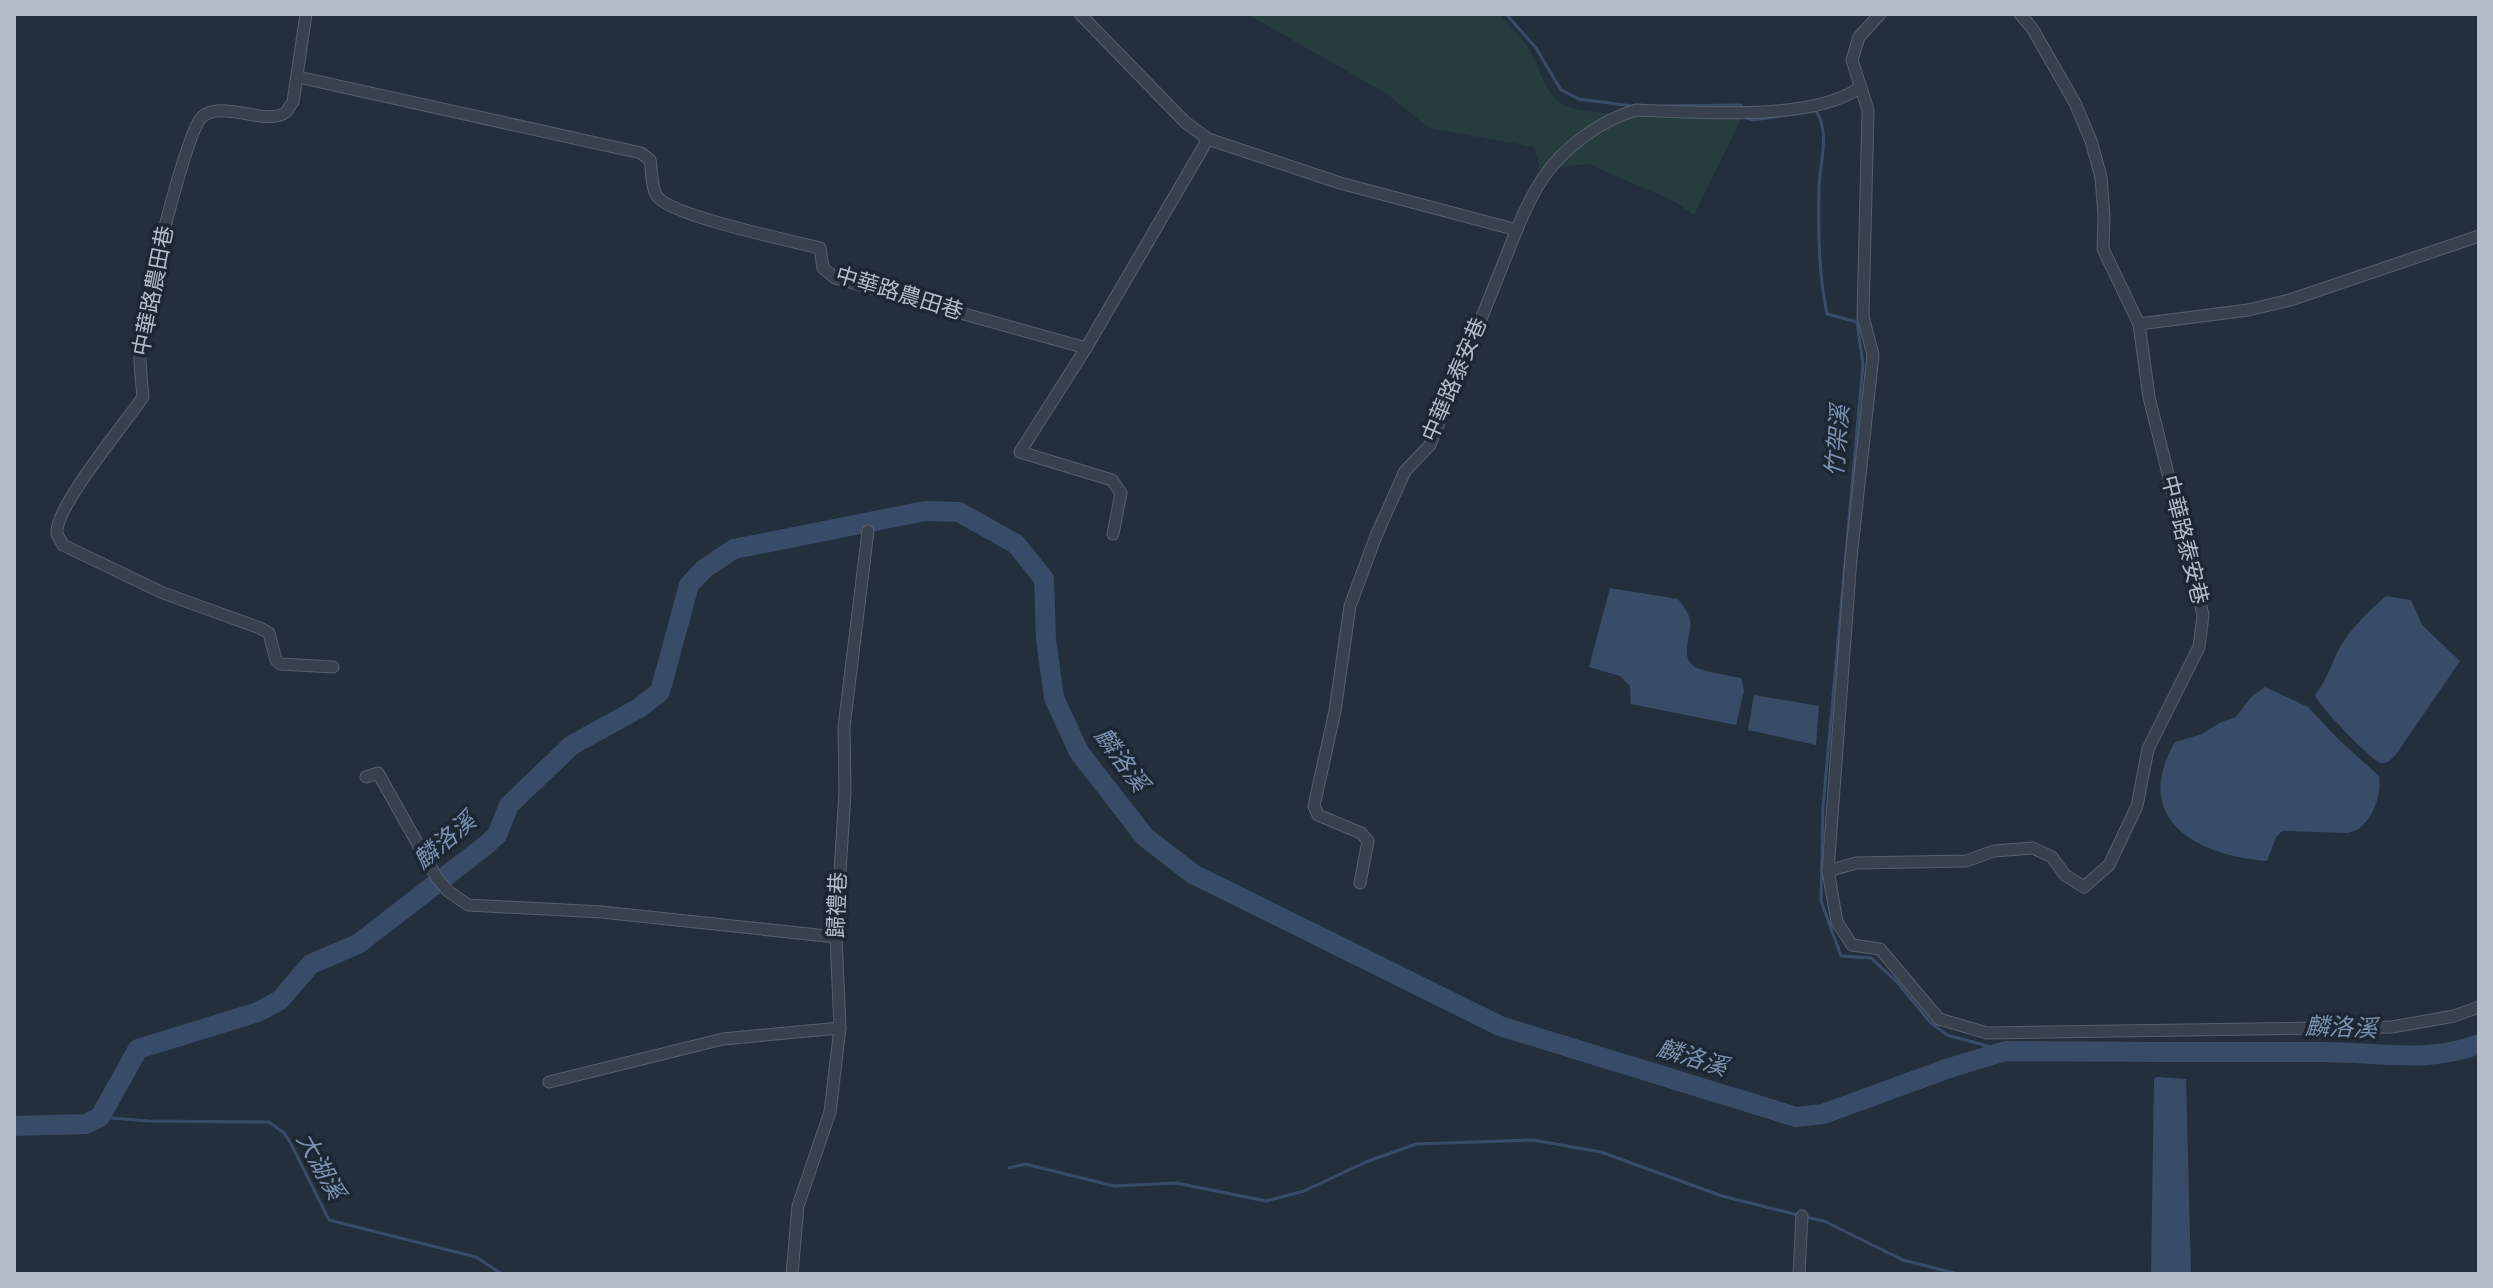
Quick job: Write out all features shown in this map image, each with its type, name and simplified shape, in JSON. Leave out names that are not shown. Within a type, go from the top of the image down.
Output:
[{"type":"street","name":"中華路農田巷","points":[[306,14],[293,102],[285,112],[275,116],[213,111],[203,115],[197,124],[178,177],[141,329],[139,367],[143,397],[72,496],[58,525],[57,535],[63,545],[163,593],[269,633],[276,660],[280,664],[333,667]]},
{"type":"street","points":[[1080,14],[1185,122],[1208,139],[1340,183],[1517,230]]},
{"type":"street","points":[[1880,14],[1859,37],[1852,60],[1868,110],[1863,317],[1873,355],[1851,558],[1828,871],[1837,922],[1852,945],[1880,949],[1939,1019],[1987,1033],[2392,1027],[2454,1016],[2479,1007]]},
{"type":"street","name":"中華路泰安巷","points":[[1828,871],[1856,863],[1966,861],[1994,851],[2033,848],[2052,857],[2065,875],[2084,887],[2109,865],[2137,806],[2148,749],[2199,647],[2203,615],[2149,397],[2139,324],[2103,249],[2101,177],[2091,141],[2075,103],[2032,28],[2020,14]]},
{"type":"street","name":"中華路農田巷","points":[[298,77],[641,153],[650,160],[655,194],[665,205],[745,231],[820,248],[823,268],[835,278],[1086,348]]},
{"type":"street","name":"中華路泰安巷","points":[[1360,883],[1368,841],[1361,833],[1318,815],[1314,806],[1335,711],[1350,606],[1405,471],[1430,445],[1517,230],[1543,179],[1561,156],[1615,117],[1636,110],[1745,113],[1832,103],[1859,88]]},
{"type":"street","points":[[1113,534],[1121,493],[1112,480],[1020,452],[1086,348],[1208,139]]},
{"type":"street","points":[[2139,324],[2248,310],[2290,300],[2479,236]]},
{"type":"street","name":"歸禮巷","points":[[792,1274],[798,1206],[830,1112],[840,1028],[836,937],[845,792],[844,727],[868,531]]},
{"type":"street","points":[[366,777],[378,773],[437,878],[448,891],[468,905],[602,912],[836,937]]},
{"type":"street","points":[[549,1082],[723,1039],[840,1028]]},
{"type":"street","points":[[1799,1274],[1802,1216]]},
{"type":"green space","points":[[1247,14],[1500,14],[1528,47],[1553,96],[1572,108],[1619,114],[1747,107],[1694,215],[1672,200],[1588,164],[1540,169],[1534,147],[1429,128],[1387,94]]},
{"type":"water","points":[[1610,588],[1678,599],[1689,618],[1687,653],[1691,664],[1707,671],[1741,678],[1744,691],[1736,725],[1631,704],[1630,686],[1620,676],[1589,667]]},
{"type":"water","points":[[2386,596],[2411,600],[2422,625],[2460,661],[2397,753],[2389,761],[2381,763],[2346,732],[2315,695],[2349,634]]},
{"type":"water","points":[[2265,687],[2308,707],[2379,776],[2373,811],[2362,826],[2347,833],[2282,831],[2276,837],[2267,861],[2241,858],[2195,841],[2178,828],[2166,812],[2161,792],[2163,769],[2175,742],[2202,734],[2236,717],[2252,696]]},
{"type":"water","points":[[1754,695],[1819,706],[1816,745],[1748,730]]},
{"type":"water","points":[[2157,1077],[2186,1079],[2191,1274],[2151,1274],[2154,1080]]},
{"type":"waterway","name":"竹架溪","points":[[1506,14],[1536,48],[1561,90],[1579,99],[1632,106]]},
{"type":"waterway","name":"竹架溪","points":[[1664,106],[1742,107]]},
{"type":"waterway","name":"竹架溪","points":[[1747,118],[1753,120],[1816,111],[1824,139],[1819,190],[1824,300],[1827,314],[1857,322],[1863,364],[1823,807],[1821,901],[1841,956],[1871,958],[1897,982],[1930,1022],[1947,1035],[2006,1051]]},
{"type":"waterway","name":"麟洛溪","points":[[14,1126],[86,1124],[100,1117],[138,1049],[258,1012],[280,1000],[311,964],[358,944],[485,846],[497,835],[509,805],[572,745],[639,708],[660,692],[689,585],[704,569],[734,549],[925,511],[959,512],[1016,544],[1044,579],[1046,639],[1054,698],[1079,752],[1145,837],[1193,874],[1500,1026],[1796,1117],[1823,1114],[1952,1067],[2006,1051],[2323,1052],[2402,1056],[2440,1054],[2479,1044]]},
{"type":"waterway","name":"大湖溪","points":[[100,1117],[148,1121],[269,1122],[290,1142],[329,1220],[476,1257],[502,1274]]},
{"type":"waterway","points":[[1009,1168],[1025,1164],[1114,1186],[1176,1183],[1266,1201],[1304,1191],[1366,1162],[1416,1144],[1533,1140],[1601,1152],[1722,1196],[1798,1215]]},
{"type":"waterway","points":[[1805,1217],[1824,1221],[1903,1260],[1958,1274]]}]
